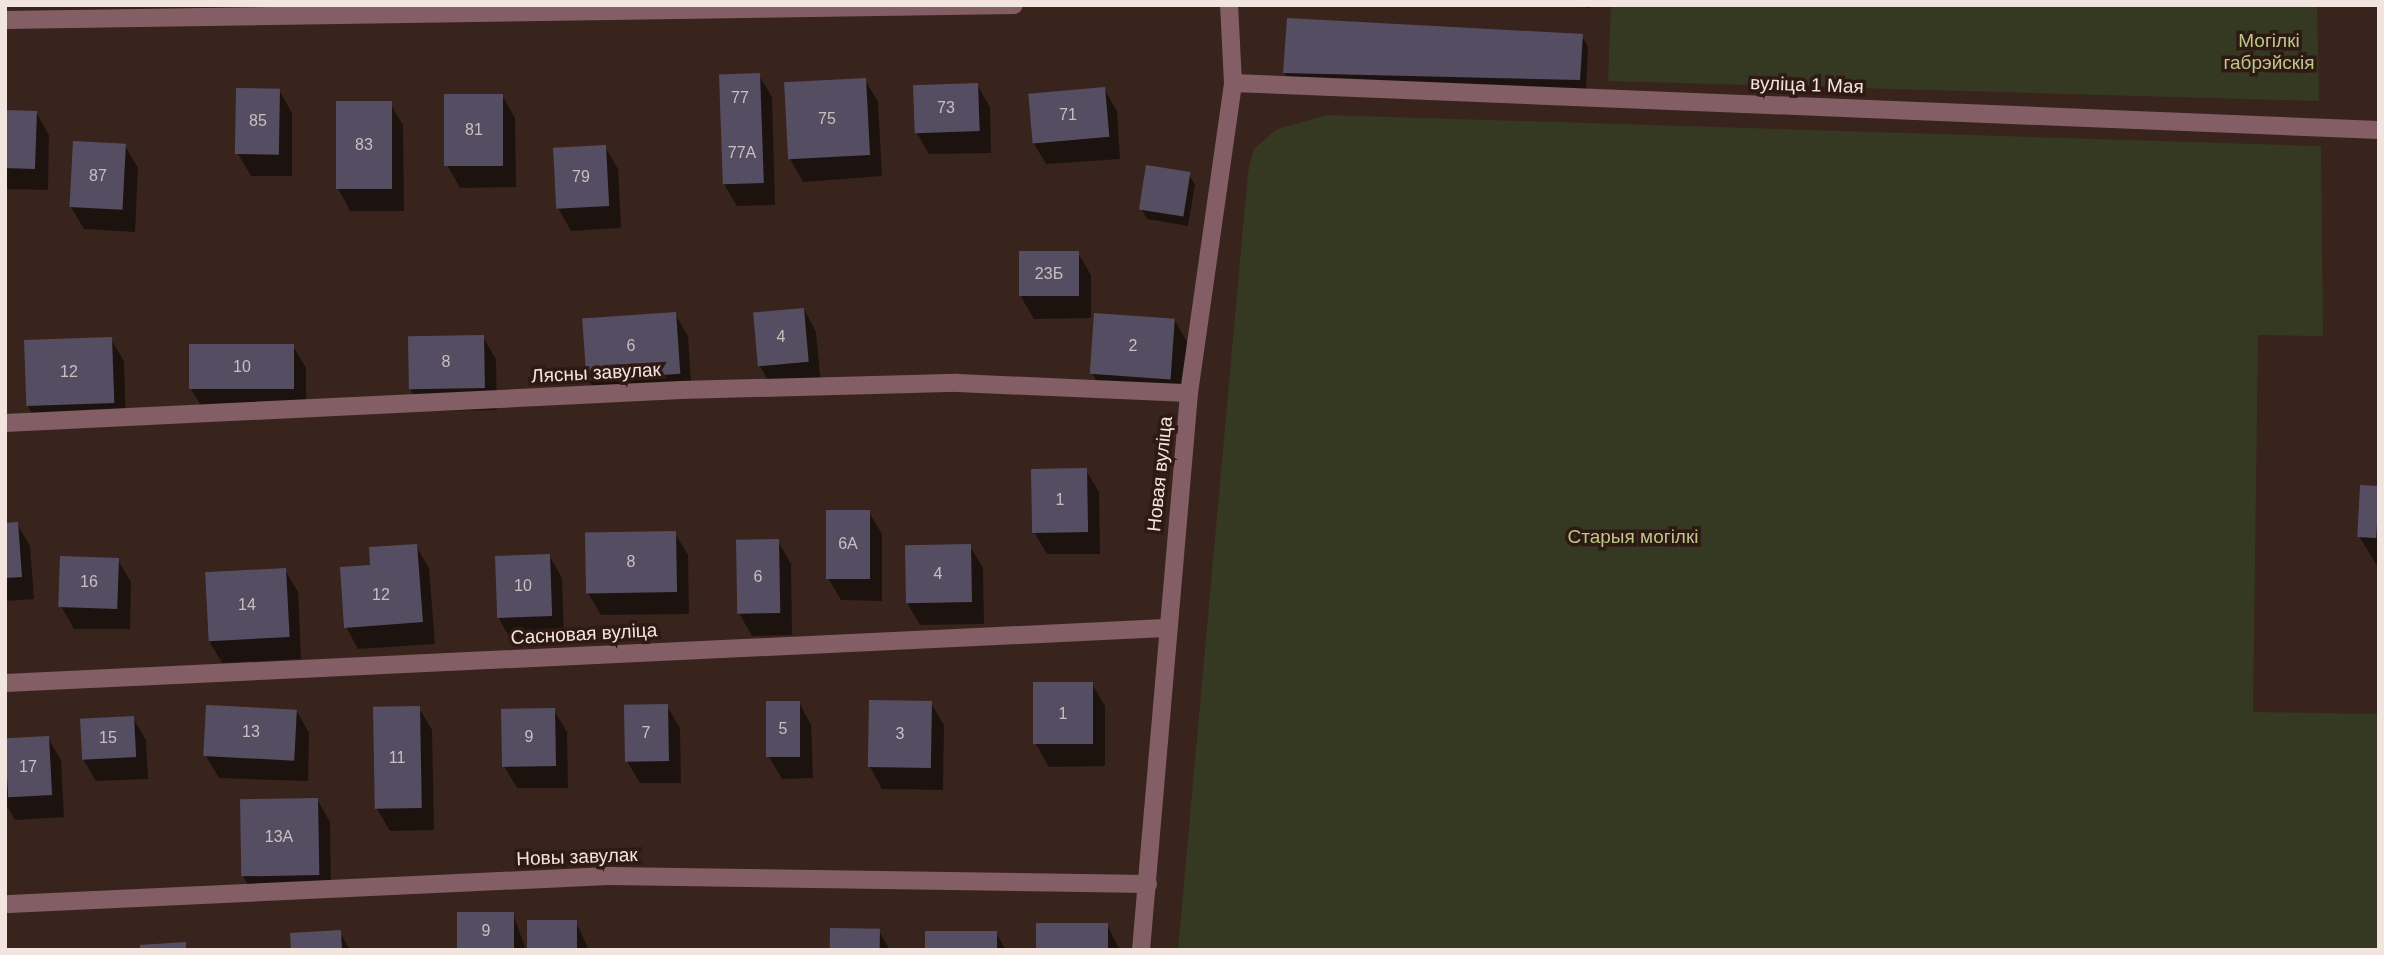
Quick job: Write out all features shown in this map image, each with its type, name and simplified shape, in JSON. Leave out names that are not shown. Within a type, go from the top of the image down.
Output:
[{"type":"street","points":[[5,20],[1014,5]]},
{"type":"street","name":"Новая вуліца","points":[[1141,950],[1165,628],[1189,393],[1233,83],[1229,5]]},
{"type":"street","name":"вуліца 1 Мая","points":[[1233,83],[2379,130]]},
{"type":"street","name":"Лясны завулак","points":[[5,423],[764,387],[957,383],[1189,393]]},
{"type":"street","name":"Сасновая вуліца","points":[[5,683],[1165,628]]},
{"type":"street","name":"Новы завулак","points":[[9,904],[608,876],[1148,884]]},
{"type":"green space","name":"Могілкі габрэйскія","points":[[1611,5],[2317,5],[2319,101],[1608,81]]},
{"type":"green space","name":"Старыя могілкі","points":[[1328,115],[2321,146],[2323,336],[2258,335],[2253,712],[2379,714],[2379,950],[1178,950],[1248,172],[1254,149],[1277,129]]},
{"type":"building","points":[[1287,18],[1583,34],[1580,80],[1283,73]]},
{"type":"building","points":[[760,73],[764,183],[723,184],[719,74]]},
{"type":"building","points":[[866,78],[870,155],[788,159],[784,82]]},
{"type":"building","points":[[978,83],[980,131],[915,133],[913,85]]},
{"type":"building","points":[[1105,87],[1109,137],[1033,144],[1028,94]]},
{"type":"building","points":[[236,88],[280,89],[279,155],[235,154]]},
{"type":"building","points":[[444,94],[503,94],[503,166],[444,166]]},
{"type":"building","points":[[336,101],[392,101],[392,189],[336,189]]},
{"type":"building","points":[[5,110],[37,111],[35,169],[5,168]]},
{"type":"building","points":[[73,141],[126,144],[122,210],[70,207]]},
{"type":"building","points":[[606,145],[609,206],[556,209],[553,148]]},
{"type":"building","points":[[1146,165],[1190,172],[1183,216],[1139,209]]},
{"type":"building","points":[[1019,251],[1079,251],[1079,296],[1019,296]]},
{"type":"building","points":[[804,308],[809,362],[758,366],[753,312]]},
{"type":"building","points":[[676,312],[680,374],[587,380],[582,319]]},
{"type":"building","points":[[1094,313],[1175,319],[1171,380],[1090,374]]},
{"type":"building","points":[[484,335],[485,388],[409,389],[408,336]]},
{"type":"building","points":[[112,337],[114,403],[26,406],[24,340]]},
{"type":"building","points":[[189,344],[294,344],[294,389],[189,389]]},
{"type":"building","points":[[1087,468],[1088,532],[1032,533],[1031,469]]},
{"type":"building","points":[[2360,485],[2379,486],[2376,538],[2357,537]]},
{"type":"building","points":[[826,510],[870,510],[870,579],[826,579]]},
{"type":"building","points":[[18,522],[22,577],[5,578],[5,523]]},
{"type":"building","points":[[676,531],[677,592],[586,594],[585,533]]},
{"type":"building","points":[[779,539],[780,613],[737,614],[736,540]]},
{"type":"building","points":[[417,544],[423,622],[344,628],[340,567],[370,565],[369,547]]},
{"type":"building","points":[[971,544],[972,602],[906,603],[905,545]]},
{"type":"building","points":[[550,554],[552,616],[497,618],[495,556]]},
{"type":"building","points":[[60,556],[119,558],[117,609],[58,607]]},
{"type":"building","points":[[286,568],[290,637],[209,641],[205,572]]},
{"type":"building","points":[[1033,682],[1093,682],[1093,744],[1033,744]]},
{"type":"building","points":[[869,700],[932,701],[931,768],[868,767]]},
{"type":"building","points":[[766,701],[800,701],[800,757],[766,757]]},
{"type":"building","points":[[668,704],[669,761],[625,762],[624,705]]},
{"type":"building","points":[[206,705],[297,710],[294,761],[203,756]]},
{"type":"building","points":[[420,706],[422,808],[375,809],[373,707]]},
{"type":"building","points":[[555,708],[556,766],[502,767],[501,709]]},
{"type":"building","points":[[134,716],[136,757],[82,760],[80,719]]},
{"type":"building","points":[[49,736],[52,795],[8,797],[5,738]]},
{"type":"building","points":[[318,798],[319,875],[241,876],[240,799]]},
{"type":"building","points":[[457,912],[514,912],[514,950],[457,950]]},
{"type":"building","points":[[527,920],[577,920],[577,950],[527,950]]},
{"type":"building","points":[[1036,923],[1108,923],[1108,950],[1036,950]]},
{"type":"building","points":[[830,928],[880,929],[880,950],[830,950]]},
{"type":"building","points":[[341,930],[342,950],[291,950],[290,933]]},
{"type":"building","points":[[925,931],[997,931],[997,950],[925,950]]},
{"type":"building","points":[[186,942],[186,950],[140,950],[140,945]]}]
